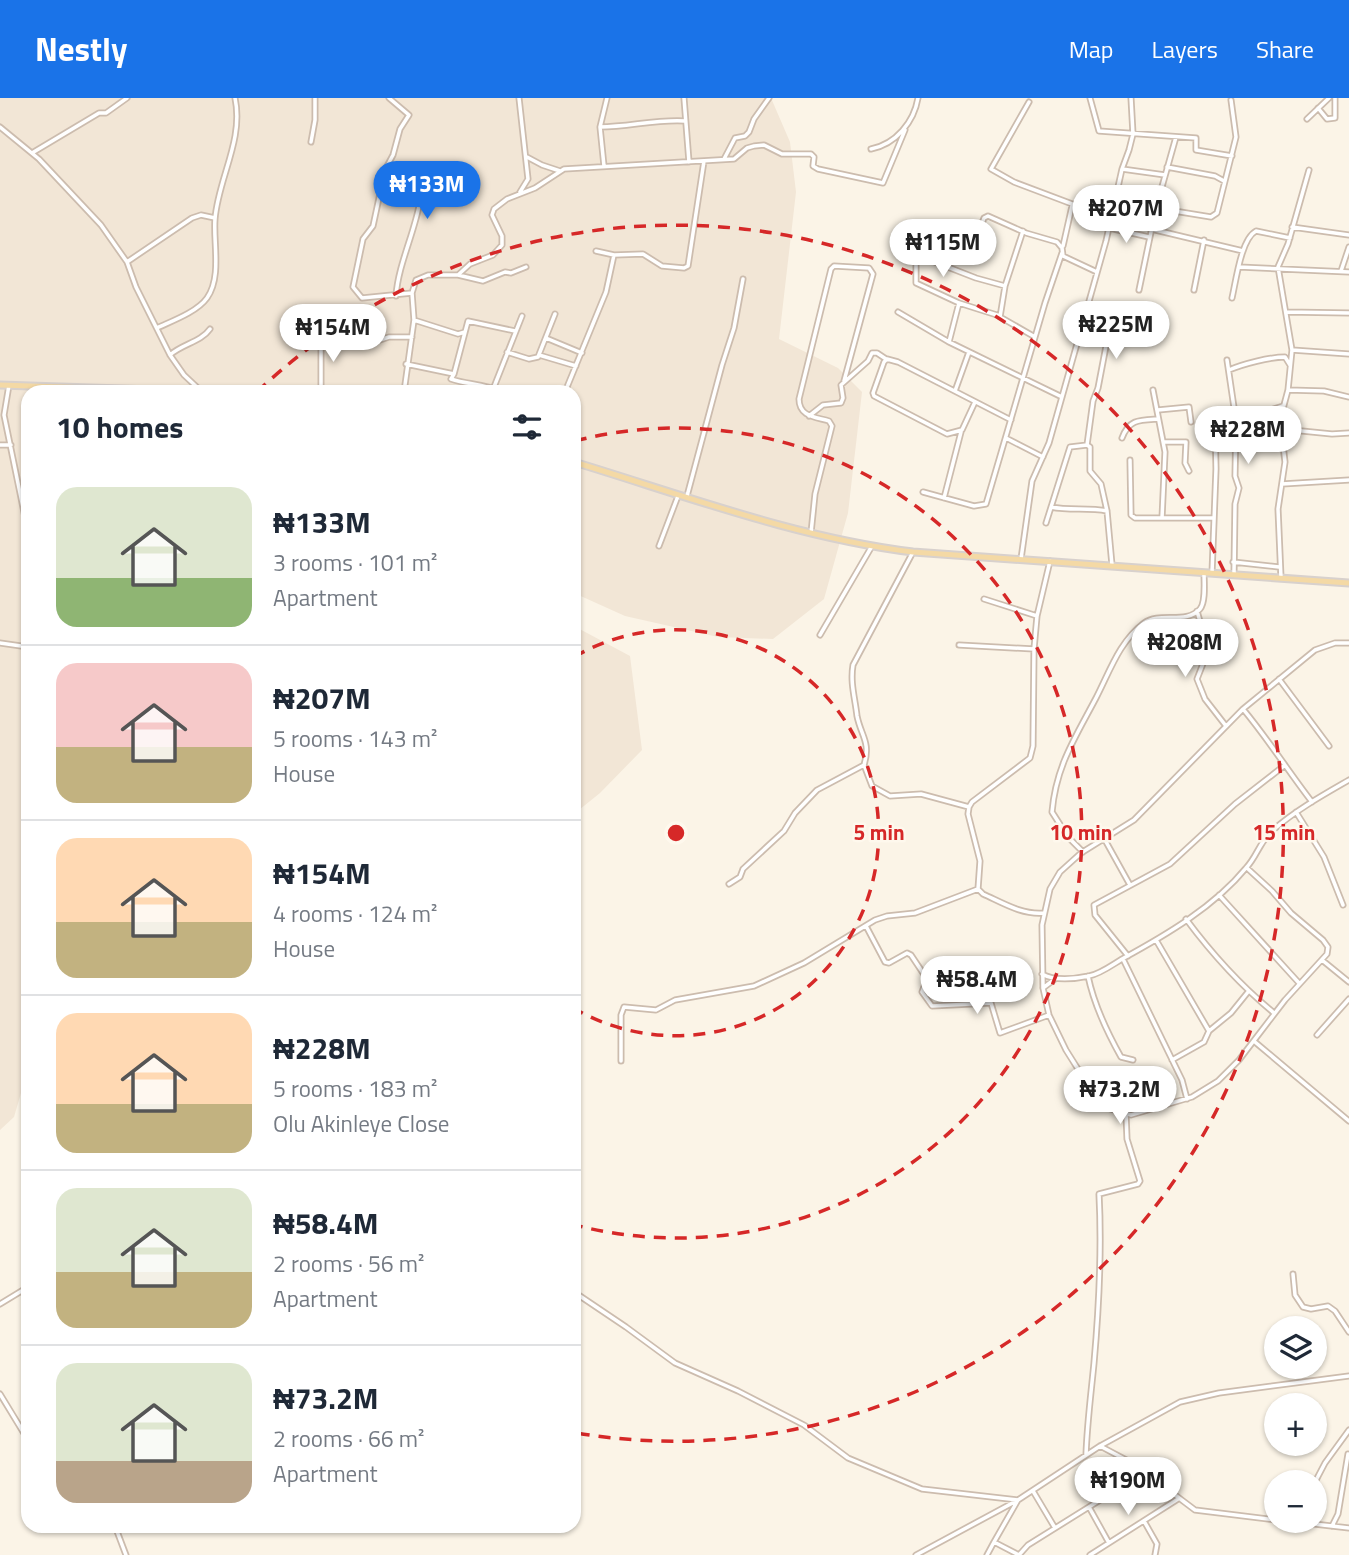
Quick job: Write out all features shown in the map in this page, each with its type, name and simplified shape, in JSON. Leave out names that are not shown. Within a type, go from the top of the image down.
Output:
[{"type":"main road","points":[[0,385],[21,386]]},
{"type":"main road","points":[[581,464],[811,533],[872,546],[914,552],[1349,583]]},
{"type":"street","points":[[32,153],[99,113],[106,113],[127,98]]},
{"type":"street","points":[[157,328],[201,305],[211,290],[217,257],[215,218],[234,137],[234,98]]},
{"type":"street","points":[[311,142],[315,98]]},
{"type":"street","points":[[389,98],[409,115],[400,129],[393,155],[385,170],[373,226],[363,239],[353,287],[362,298],[412,293]]},
{"type":"street","points":[[519,98],[528,179],[519,194]]},
{"type":"street","points":[[604,166],[600,127],[607,98]]},
{"type":"street","points":[[684,98],[688,162]]},
{"type":"street","points":[[724,159],[735,138],[745,136],[769,98]]},
{"type":"street","points":[[527,157],[561,171],[738,158],[747,148],[764,145],[782,154],[811,153],[814,157],[813,166],[818,169],[883,183],[918,98]]},
{"type":"street","points":[[1090,98],[1097,129],[1100,131],[1196,138],[1196,150],[1231,156]]},
{"type":"street","points":[[1021,559],[1032,481],[1044,457],[1062,397],[1133,134],[1131,98]]},
{"type":"street","points":[[1307,119],[1329,98]]},
{"type":"street","points":[[1318,108],[1327,119],[1335,118],[1335,98]]},
{"type":"street","points":[[1156,208],[1215,216],[1236,137],[1231,100]]},
{"type":"street","points":[[1029,102],[991,169],[1014,182],[1104,216],[1109,229]]},
{"type":"street","points":[[600,127],[685,121]]},
{"type":"street","points":[[0,127],[32,153],[101,225],[127,262],[136,287],[170,355],[195,385]]},
{"type":"street","points":[[872,149],[879,148],[905,130]]},
{"type":"street","points":[[1139,290],[1156,208],[1176,137]]},
{"type":"street","points":[[596,251],[614,255],[643,254],[662,266],[688,266],[704,161]]},
{"type":"street","points":[[1167,167],[1214,176],[1224,181]]},
{"type":"street","points":[[1122,169],[1166,175]]},
{"type":"street","points":[[1281,578],[1278,509],[1285,462],[1280,420],[1289,390],[1292,351],[1278,267],[1290,239],[1309,170]]},
{"type":"street","points":[[458,275],[470,264],[486,260],[499,249],[502,236],[492,212],[507,199],[535,188],[561,171]]},
{"type":"street","points":[[381,193],[420,201],[397,280],[396,296]]},
{"type":"street","points":[[923,492],[974,506],[986,504],[1062,251],[1072,205]]},
{"type":"street","points":[[127,262],[192,218],[201,215],[215,218]]},
{"type":"street","points":[[973,249],[986,216],[1023,232],[1055,241],[1063,256],[1097,272]]},
{"type":"street","points":[[1292,227],[1349,236]]},
{"type":"street","points":[[1109,229],[1149,237]]},
{"type":"street","points":[[1151,229],[1243,251]]},
{"type":"street","points":[[1232,298],[1243,251],[1251,234],[1256,231],[1290,239]]},
{"type":"street","points":[[1000,316],[1005,286],[1023,232]]},
{"type":"street","points":[[1194,290],[1204,240]]},
{"type":"street","points":[[1341,271],[1349,247]]},
{"type":"street","points":[[568,385],[606,292],[614,255]]},
{"type":"street","points":[[1005,286],[922,257],[916,260],[916,283],[959,303],[1000,316],[1035,337]]},
{"type":"street","points":[[811,533],[815,494],[832,429],[829,421],[809,416],[800,407],[799,399],[834,266],[869,268],[873,274],[845,381]]},
{"type":"street","points":[[404,385],[414,320],[412,293],[416,280],[422,277],[458,275],[482,281],[505,271],[511,273],[526,267]]},
{"type":"street","points":[[1239,267],[1349,272]]},
{"type":"street","points":[[687,496],[734,328],[743,279]]},
{"type":"street","points":[[949,342],[959,303]]},
{"type":"street","points":[[1086,309],[1109,316],[1111,324],[1093,401],[1087,445],[1090,447],[1090,471],[1101,484],[1107,512],[1112,565]]},
{"type":"street","points":[[898,312],[949,342],[1062,397]]},
{"type":"street","points":[[1286,312],[1349,313]]},
{"type":"street","points":[[507,352],[512,351],[534,359],[539,355],[555,314]]},
{"type":"street","points":[[495,385],[522,316]]},
{"type":"street","points":[[414,320],[458,334],[466,332]]},
{"type":"street","points":[[484,385],[451,379],[467,323],[470,320],[515,331]]},
{"type":"street","points":[[170,355],[205,336],[211,328]]},
{"type":"street","points":[[295,336],[377,341],[389,337],[412,337]]},
{"type":"street","points":[[321,337],[321,385]]},
{"type":"street","points":[[546,338],[582,353]]},
{"type":"street","points":[[1292,351],[1349,354]]},
{"type":"street","points":[[954,391],[969,352]]},
{"type":"street","points":[[809,416],[823,405],[841,403],[841,386],[872,353],[877,353],[1011,420]]},
{"type":"street","points":[[539,355],[576,366]]},
{"type":"street","points":[[1229,370],[1275,357],[1285,358],[1290,365]]},
{"type":"street","points":[[887,359],[873,395],[959,440]]},
{"type":"street","points":[[1227,360],[1236,421],[1235,476],[1239,488],[1235,504],[1234,574]]},
{"type":"street","points":[[406,364],[454,374]]},
{"type":"street","points":[[9,385],[4,415],[21,502]]},
{"type":"street","points":[[1153,390],[1165,452],[1162,519]]},
{"type":"street","points":[[1289,390],[1324,391],[1349,397]]},
{"type":"street","points":[[944,498],[962,430],[975,401]]},
{"type":"street","points":[[1236,421],[1283,406]]},
{"type":"street","points":[[1158,410],[1189,407],[1191,422]]},
{"type":"street","points":[[1122,438],[1131,423],[1158,419]]},
{"type":"street","points":[[1212,573],[1215,421]]},
{"type":"street","points":[[1282,429],[1349,433]]},
{"type":"street","points":[[947,434],[962,430]]},
{"type":"street","points":[[1006,438],[1044,457]]},
{"type":"street","points":[[1163,442],[1186,442],[1185,463],[1189,471]]},
{"type":"street","points":[[0,445],[11,445]]},
{"type":"street","points":[[1046,523],[1070,447],[1087,445]]},
{"type":"street","points":[[1130,460],[1131,514],[1135,518],[1213,518]]},
{"type":"street","points":[[1282,484],[1349,480]]},
{"type":"street","points":[[659,546],[679,494]]},
{"type":"street","points":[[1051,506],[1067,510],[1090,508],[1107,512]]},
{"type":"street","points":[[820,635],[872,546]]},
{"type":"street","points":[[914,552],[853,665],[851,682],[858,717],[867,741],[864,765],[872,786],[879,792],[890,796],[921,794],[969,807]]},
{"type":"street","points":[[978,889],[981,861],[968,814],[969,807],[1030,758],[1037,616],[1050,561]]},
{"type":"street","points":[[1233,562],[1279,567]]},
{"type":"street","points":[[1083,852],[1068,837],[1052,812],[1059,772],[1071,742],[1126,641],[1156,617],[1185,617],[1197,611],[1202,603],[1204,573]]},
{"type":"street","points":[[984,599],[1037,616]]},
{"type":"street","points":[[1197,611],[1204,661],[1197,679],[1205,699],[1226,726]]},
{"type":"street","points":[[0,643],[21,646]]},
{"type":"street","points":[[1247,867],[1291,913],[1323,940],[1328,950],[1274,1013],[1255,1042],[1206,1090],[1143,1113],[1126,1114],[1107,1108],[1066,1050],[1049,1015],[1042,974],[1044,913],[1054,881],[1068,864],[1083,852],[1129,825],[1243,709],[1279,679],[1323,646],[1349,643]]},
{"type":"street","points":[[959,645],[1034,649]]},
{"type":"street","points":[[1279,679],[1329,746]]},
{"type":"street","points":[[1243,709],[1312,802]]},
{"type":"street","points":[[729,884],[740,877],[743,869],[784,831],[794,813],[817,790],[864,765]]},
{"type":"street","points":[[1129,956],[1099,920],[1093,908],[1097,902],[1170,864],[1235,804],[1285,765]]},
{"type":"street","points":[[1042,974],[1055,979],[1088,976],[1156,940],[1219,895],[1247,867],[1254,858],[1257,847],[1273,830],[1296,812],[1349,780]]},
{"type":"street","points":[[1296,812],[1324,858],[1343,905]]},
{"type":"street","points":[[1105,840],[1130,885]]},
{"type":"street","points":[[978,889],[983,894],[1029,913],[1044,913]]},
{"type":"street","points":[[621,1060],[621,1015],[624,1007],[656,1010],[675,1000],[754,986],[804,963],[887,916],[915,913],[978,889]]},
{"type":"street","points":[[1219,895],[1299,983]]},
{"type":"street","points":[[1186,919],[1204,944],[1248,992],[1274,1013]]},
{"type":"street","points":[[866,926],[884,962],[889,963],[907,953],[911,955],[927,979],[922,994],[932,1006],[991,1003],[1000,1033],[1049,1015]]},
{"type":"street","points":[[1156,940],[1209,1031]]},
{"type":"street","points":[[1123,959],[1182,1080],[1186,1099]]},
{"type":"street","points":[[1322,960],[1349,982]]},
{"type":"street","points":[[1088,976],[1110,1037],[1121,1057],[1133,1060]]},
{"type":"street","points":[[1043,988],[1055,979]]},
{"type":"street","points":[[1172,1060],[1203,1042],[1209,1031],[1231,1013],[1248,992]]},
{"type":"street","points":[[1317,1035],[1349,999]]},
{"type":"street","points":[[1255,1042],[1349,1121]]},
{"type":"street","points":[[1086,1456],[1087,1416],[1101,1274],[1099,1194],[1138,1185],[1140,1181],[1126,1139],[1126,1114]]},
{"type":"street","points":[[1293,1274],[1295,1295],[1303,1307],[1311,1309],[1328,1306],[1335,1311],[1349,1332]]},
{"type":"street","points":[[0,1304],[21,1291]]},
{"type":"street","points":[[581,1295],[675,1363],[804,1425],[848,1458],[922,1489],[1018,1500]]},
{"type":"street","points":[[916,1555],[1018,1500],[1100,1446],[1168,1407],[1193,1398],[1349,1376]]},
{"type":"street","points":[[0,1394],[21,1428]]},
{"type":"street","points":[[1321,1470],[1349,1430]]},
{"type":"street","points":[[1100,1446],[1145,1472],[1195,1510],[1264,1519]]},
{"type":"street","points":[[1332,1526],[1338,1514],[1348,1454]]},
{"type":"street","points":[[994,1542],[1019,1555],[1028,1545],[1145,1472]]},
{"type":"street","points":[[1032,1491],[1055,1528]]},
{"type":"street","points":[[1090,1555],[1178,1499]]},
{"type":"street","points":[[987,1555],[1018,1500]]},
{"type":"street","points":[[1089,1507],[1109,1543]]},
{"type":"street","points":[[1144,1521],[1157,1544],[1155,1555]]},
{"type":"street","points":[[1327,1525],[1349,1528]]},
{"type":"street","points":[[118,1533],[126,1555]]},
{"type":"shaded area","points":[[0,98],[771,98],[790,142],[796,192],[779,339],[838,368],[862,392],[848,513],[824,599],[773,639],[718,637],[625,616],[581,596],[581,385],[21,385],[21,1093],[14,1117],[0,1130]]},
{"type":"shaded area","points":[[581,630],[630,656],[642,750],[581,808]]}]
